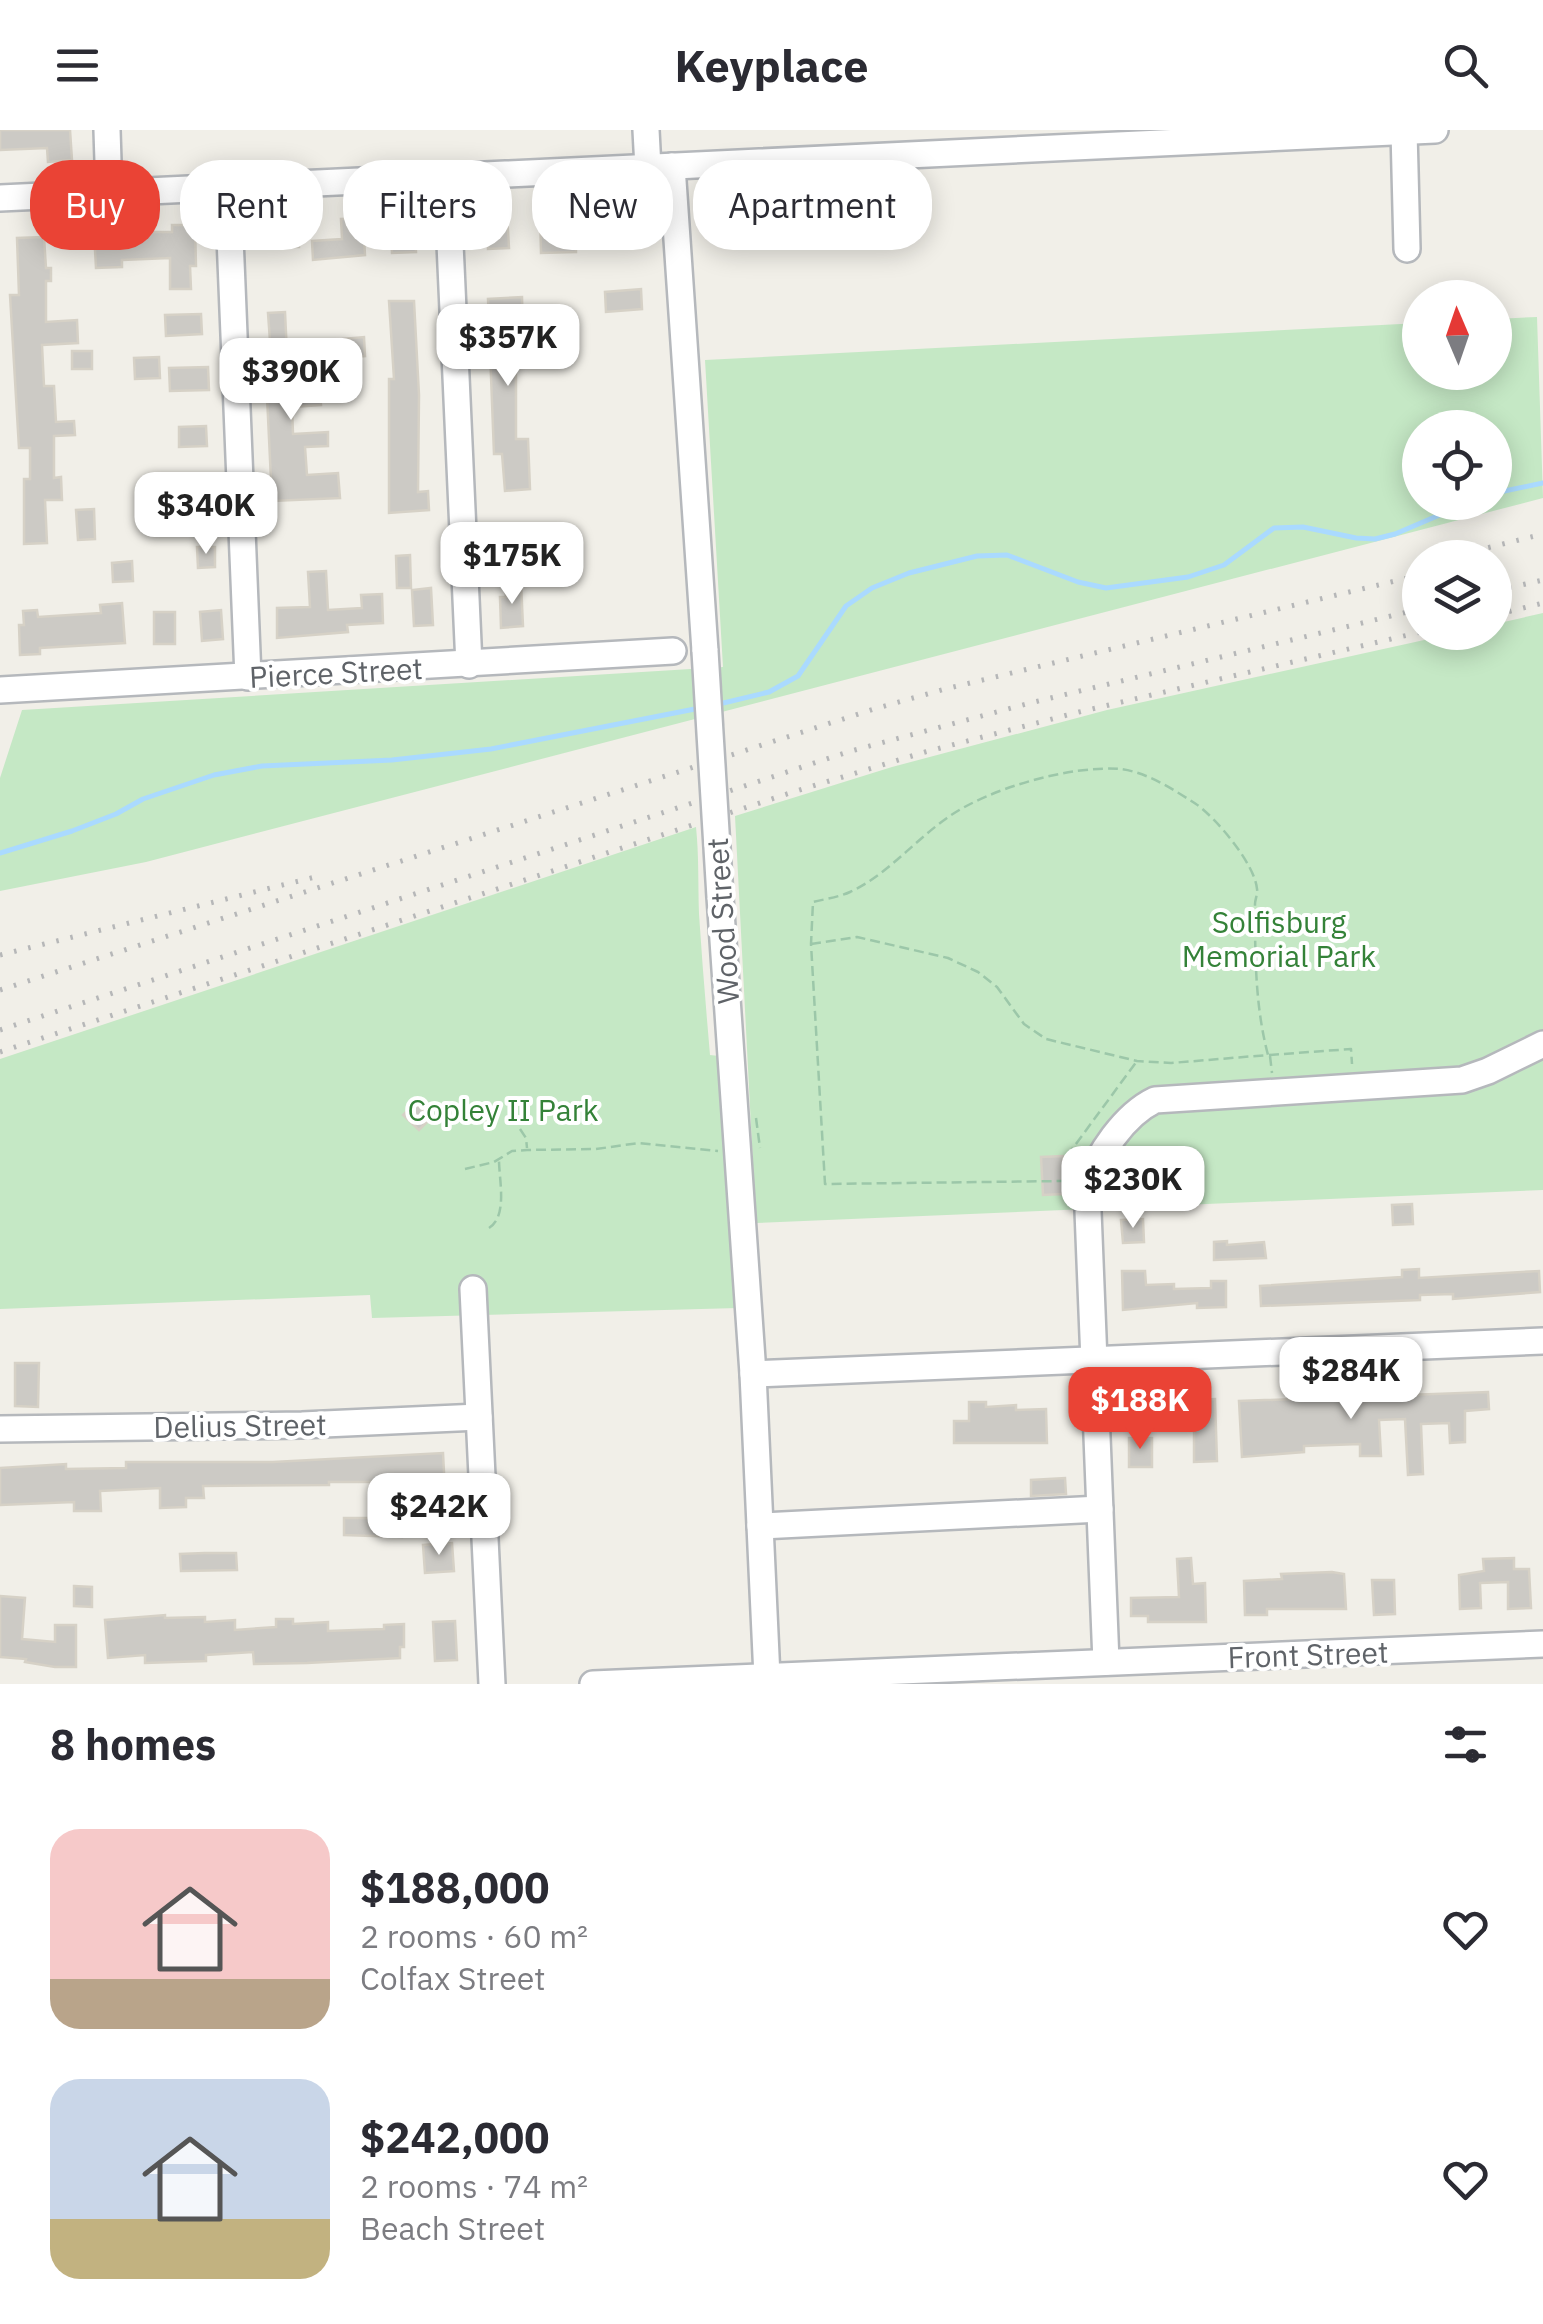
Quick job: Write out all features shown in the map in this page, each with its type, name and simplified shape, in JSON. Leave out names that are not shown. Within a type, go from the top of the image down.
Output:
[{"type":"street","points":[[106,130],[107,160]]},
{"type":"street","name":"Wood Street","points":[[646,130],[657,160]]},
{"type":"street","points":[[673,166],[1435,130]]},
{"type":"street","points":[[1404,132],[1407,249]]},
{"type":"street","points":[[0,198],[30,197]]},
{"type":"street","points":[[231,250],[248,678]]},
{"type":"street","points":[[450,250],[470,665]]},
{"type":"street","name":"Wood Street","points":[[668,250],[705,651],[754,1374],[767,1676]]},
{"type":"street","name":"Pierce Street","points":[[0,690],[673,652]]},
{"type":"street","points":[[1106,1662],[1087,1186],[1096,1160],[1141,1106],[1155,1100],[1462,1080],[1543,1044]]},
{"type":"street","points":[[473,1289],[492,1684]]},
{"type":"street","points":[[754,1374],[1543,1341]]},
{"type":"street","name":"Delius Street","points":[[0,1428],[302,1425],[480,1417]]},
{"type":"street","points":[[760,1526],[1100,1509]]},
{"type":"street","name":"Front Street","points":[[594,1684],[767,1676],[969,1676],[1106,1662],[1543,1644]]},
{"type":"path","points":[[1137,1060],[1070,1152],[1066,1181],[825,1184],[811,944],[813,902],[850,892],[886,869],[950,815],[976,801],[1058,776],[1121,769],[1141,774],[1198,806],[1221,825],[1258,887],[1256,971],[1268,1055]]},
{"type":"path","points":[[811,944],[857,937],[948,958],[978,972],[996,987],[1024,1024],[1046,1039],[1137,1060],[1171,1063],[1351,1049],[1354,1088]]},
{"type":"path","points":[[520,1129],[527,1150]]},
{"type":"path","points":[[465,1169],[498,1160],[512,1151],[638,1143],[708,1152],[724,1150]]},
{"type":"path","points":[[489,1228],[497,1224],[500,1214],[498,1160]]},
{"type":"green space","points":[[1537,317],[1543,498],[1512,506],[1512,410],[1402,410],[1402,520],[1459,520],[146,862],[0,891],[0,778],[22,710],[723,667],[705,360],[1402,324],[1402,390],[1512,390],[1512,318]]},
{"type":"green space","name":"Solfisburg Memorial Park","points":[[1543,613],[1543,1190],[756,1223],[735,816],[892,767],[1107,710],[1402,645],[1402,650],[1512,650],[1512,620]]},
{"type":"green space","name":"Copley II Park","points":[[696,827],[710,1055],[719,1056],[738,1308],[372,1318],[370,1295],[0,1309],[0,1059]]},
{"type":"building","points":[[0,130],[70,130],[72,160],[48,160],[47,148],[0,150]]},
{"type":"building","points":[[341,219],[343,250],[365,250],[365,255],[313,260],[312,250],[323,250],[323,240],[342,239]]},
{"type":"building","points":[[172,225],[180,225],[180,250],[196,250],[196,266],[190,266],[191,289],[170,289],[170,258],[122,260],[122,267],[96,268],[95,250],[160,250],[160,232],[172,232]]},
{"type":"building","points":[[17,238],[30,238],[30,250],[45,250],[46,268],[51,268],[51,281],[46,281],[46,322],[77,320],[78,343],[42,345],[44,386],[54,386],[56,422],[74,421],[75,435],[54,436],[54,478],[61,477],[62,500],[45,500],[47,543],[24,544],[24,479],[30,479],[30,448],[19,448],[10,295],[19,295]]},
{"type":"building","points":[[541,250],[576,250],[576,252]]},
{"type":"building","points":[[641,289],[642,309],[606,312],[605,292]]},
{"type":"building","points":[[522,297],[524,367],[516,368],[516,439],[528,439],[530,489],[505,491],[502,454],[494,454],[488,299]]},
{"type":"building","points":[[389,301],[414,301],[419,395],[418,492],[428,491],[429,510],[389,513],[389,379],[394,379]]},
{"type":"building","points":[[285,312],[287,354],[303,352],[306,390],[320,389],[321,405],[292,407],[293,434],[328,432],[328,446],[305,447],[307,475],[338,473],[340,498],[272,501],[266,375],[262,375],[261,356],[271,355],[268,313]]},
{"type":"building","points":[[201,314],[202,334],[166,336],[165,315]]},
{"type":"building","points":[[364,337],[365,356],[344,358],[343,339]]},
{"type":"building","points":[[72,351],[92,351],[92,369],[72,369]]},
{"type":"building","points":[[159,357],[160,378],[135,379],[134,358]]},
{"type":"building","points":[[208,367],[209,390],[170,391],[169,368]]},
{"type":"building","points":[[206,426],[207,446],[179,447],[179,427]]},
{"type":"building","points":[[208,493],[210,514],[183,516],[182,494]]},
{"type":"building","points":[[94,509],[95,539],[78,540],[76,510]]},
{"type":"building","points":[[493,524],[523,524],[523,543],[494,544]]},
{"type":"building","points":[[197,547],[215,547],[215,567],[198,568]]},
{"type":"building","points":[[410,555],[411,588],[397,588],[396,556]]},
{"type":"building","points":[[132,561],[133,581],[113,582],[112,563]]},
{"type":"building","points":[[326,571],[328,610],[362,608],[361,595],[382,594],[383,623],[347,625],[348,632],[277,638],[277,608],[310,607],[308,572]]},
{"type":"building","points":[[521,583],[523,626],[501,628],[500,597],[506,597],[505,584]]},
{"type":"building","points":[[431,588],[433,625],[414,626],[412,590]]},
{"type":"building","points":[[122,603],[125,643],[40,648],[40,654],[20,655],[19,625],[24,625],[23,611],[37,610],[38,617],[101,613],[100,605]]},
{"type":"building","points":[[221,610],[223,639],[202,641],[200,612]]},
{"type":"building","points":[[154,612],[175,612],[175,644],[154,644]]},
{"type":"building","points":[[415,1103],[431,1118],[419,1130],[403,1115]]},
{"type":"building","points":[[1063,1156],[1064,1194],[1043,1195],[1041,1157]]},
{"type":"building","points":[[1412,1204],[1413,1224],[1393,1225],[1392,1205]]},
{"type":"building","points":[[1143,1219],[1144,1242],[1123,1243],[1121,1220]]},
{"type":"building","points":[[1227,1241],[1227,1245],[1264,1242],[1266,1258],[1214,1260],[1214,1242]]},
{"type":"building","points":[[1419,1269],[1419,1278],[1539,1271],[1540,1292],[1453,1299],[1453,1294],[1420,1295],[1420,1300],[1261,1306],[1260,1286],[1402,1277],[1402,1270]]},
{"type":"building","points":[[1122,1271],[1145,1271],[1146,1285],[1174,1284],[1174,1289],[1211,1288],[1211,1281],[1226,1281],[1226,1307],[1197,1308],[1197,1303],[1123,1310]]},
{"type":"building","points":[[15,1363],[39,1363],[38,1407],[15,1406]]},
{"type":"building","points":[[1488,1392],[1489,1409],[1465,1411],[1465,1442],[1450,1443],[1449,1423],[1421,1424],[1423,1474],[1408,1475],[1405,1419],[1379,1420],[1381,1456],[1360,1456],[1360,1444],[1304,1446],[1304,1452],[1242,1457],[1239,1401]]},
{"type":"building","points":[[1215,1399],[1217,1461],[1194,1462],[1194,1426],[1178,1427],[1177,1401]]},
{"type":"building","points":[[969,1402],[986,1402],[986,1407],[1016,1405],[1016,1410],[1046,1409],[1047,1443],[954,1443],[954,1421],[969,1421]]},
{"type":"building","points":[[1129,1438],[1152,1438],[1152,1467],[1129,1467]]},
{"type":"building","points":[[443,1453],[445,1492],[390,1496],[389,1482],[329,1482],[203,1486],[204,1498],[186,1498],[186,1507],[160,1508],[160,1488],[100,1491],[101,1511],[74,1511],[74,1502],[0,1505],[0,1468],[66,1464],[66,1469],[126,1468],[126,1462],[273,1462]]},
{"type":"building","points":[[1065,1478],[1066,1494],[1031,1496],[1031,1480]]},
{"type":"building","points":[[344,1518],[402,1518],[402,1537],[344,1535]]},
{"type":"building","points":[[452,1543],[454,1571],[425,1573],[423,1545]]},
{"type":"building","points":[[236,1553],[237,1570],[181,1571],[180,1554]]},
{"type":"building","points":[[1191,1558],[1193,1584],[1205,1583],[1206,1622],[1148,1622],[1148,1616],[1131,1616],[1131,1598],[1179,1597],[1177,1559]]},
{"type":"building","points":[[1514,1558],[1514,1569],[1529,1569],[1531,1608],[1508,1609],[1508,1582],[1480,1583],[1481,1608],[1460,1609],[1459,1575],[1484,1571],[1483,1559]]},
{"type":"building","points":[[1281,1574],[1344,1574],[1346,1609],[1267,1609],[1267,1615],[1245,1615],[1244,1581],[1282,1579]]},
{"type":"building","points":[[1372,1580],[1394,1580],[1395,1614],[1374,1615]]},
{"type":"building","points":[[74,1586],[92,1587],[92,1607],[74,1606]]},
{"type":"building","points":[[0,1596],[25,1598],[22,1639],[55,1642],[55,1625],[76,1625],[76,1667],[0,1657]]},
{"type":"building","points":[[165,1615],[205,1617],[205,1622],[235,1620],[235,1630],[276,1627],[276,1619],[293,1619],[293,1624],[328,1622],[328,1631],[384,1629],[384,1625],[404,1624],[404,1647],[400,1647],[400,1658],[307,1663],[254,1664],[253,1652],[206,1655],[206,1661],[145,1663],[145,1655],[108,1658],[105,1620]]},
{"type":"building","points":[[455,1621],[457,1660],[435,1661],[433,1622]]},
{"type":"waterway","points":[[1512,489],[1543,483]]},
{"type":"waterway","points":[[715,705],[769,692],[798,676],[846,606],[872,588],[909,573],[977,556],[1007,555],[1078,582],[1106,588],[1188,577],[1224,565],[1274,528],[1303,527],[1375,539],[1428,520]]},
{"type":"waterway","points":[[0,853],[72,831],[143,799],[214,775],[262,766],[392,760],[491,749],[700,708]]},
{"type":"railway","points":[[1512,542],[1543,534]]},
{"type":"railway","points":[[0,990],[874,709],[1402,579]]},
{"type":"railway","points":[[1512,587],[1543,580]]},
{"type":"railway","points":[[1512,611],[1543,603]]},
{"type":"railway","points":[[0,1030],[851,751],[1030,703],[1402,613]]},
{"type":"railway","points":[[0,1052],[925,752],[1402,636]]},
{"type":"railway","points":[[0,955],[315,877]]}]
